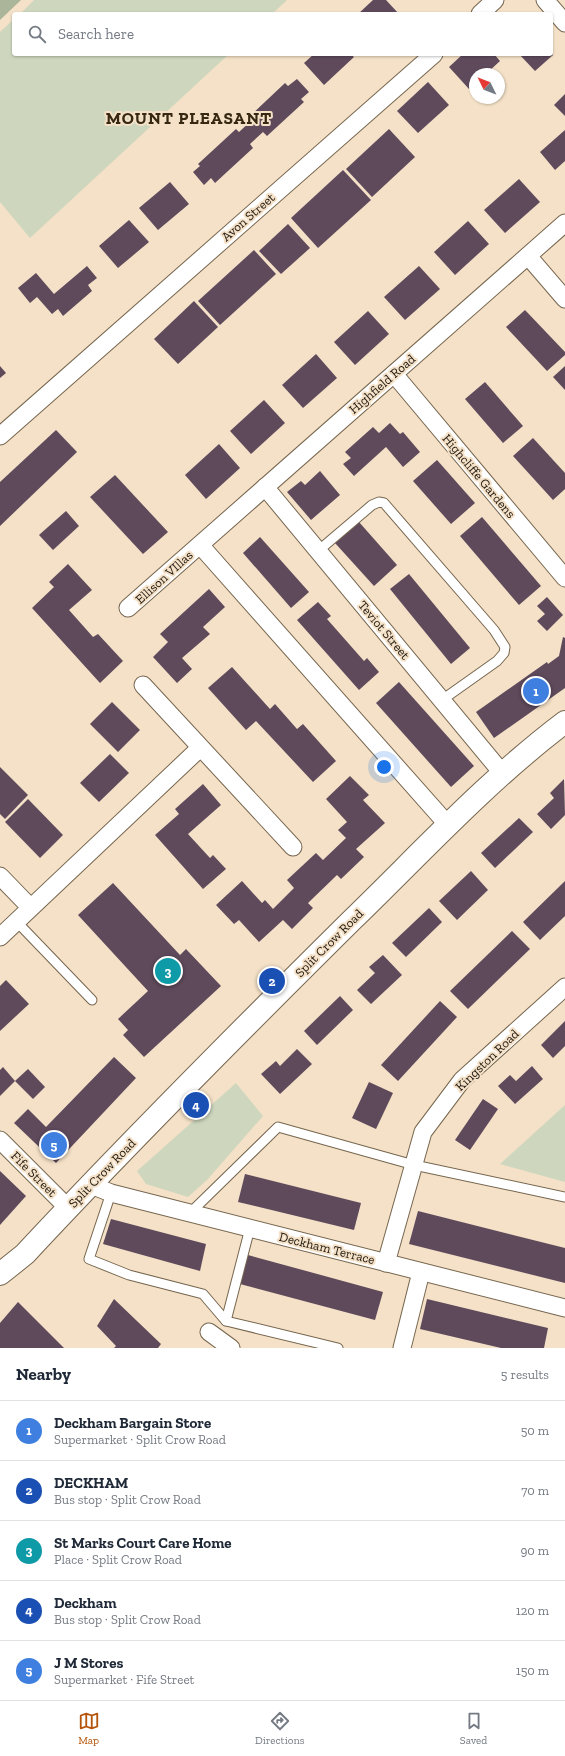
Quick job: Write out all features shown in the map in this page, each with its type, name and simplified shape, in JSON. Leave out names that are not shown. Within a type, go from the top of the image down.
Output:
[{"type":"street","points":[[482,12],[496,0]]},
{"type":"street","points":[[549,1],[565,23]]},
{"type":"street","name":"Avon Street","points":[[0,436],[432,56]]},
{"type":"street","name":"Highfield Road","points":[[200,545],[565,223]]},
{"type":"street","points":[[528,256],[565,300]]},
{"type":"street","name":"Highcliffe Gardens","points":[[394,374],[565,578]]},
{"type":"street","name":"Teviot Street","points":[[266,487],[503,774]]},
{"type":"street","points":[[200,545],[448,826]]},
{"type":"street","name":"Ellison VIllas","points":[[128,608],[200,545]]},
{"type":"street","points":[[143,685],[293,848]]},
{"type":"street","name":"Split Crow Road","points":[[0,1274],[25,1254],[267,1004],[448,826],[503,774],[565,722]]},
{"type":"street","points":[[0,937],[200,748]]},
{"type":"street","points":[[0,876],[30,907]]},
{"type":"street","name":"Kingston Road","points":[[386,1263],[423,1132],[462,1080],[565,988]]},
{"type":"street","name":"Fife Street","points":[[0,1140],[68,1208]]},
{"type":"street","name":"Deckham Terrace","points":[[91,1185],[111,1193],[565,1308]]},
{"type":"street","points":[[402,1348],[421,1272]]},
{"type":"street","points":[[209,1332],[231,1348]]},
{"type":"lane","points":[[318,550],[372,505],[379,502],[384,503],[494,630],[505,647],[504,653],[497,661],[442,700]]},
{"type":"lane","points":[[16,921],[92,1000]]},
{"type":"lane","points":[[190,1213],[278,1127],[414,1164],[565,1197]]},
{"type":"lane","points":[[111,1193],[89,1259],[129,1275],[203,1294],[226,1321],[338,1348]]},
{"type":"lane","points":[[226,1321],[250,1228]]},
{"type":"green space","points":[[0,0],[21,0],[0,20]]},
{"type":"green space","points":[[34,0],[287,0],[274,12],[22,12]]},
{"type":"green space","points":[[12,21],[12,56],[227,56],[30,238],[0,202],[0,32]]},
{"type":"green space","points":[[236,1083],[263,1116],[207,1180],[188,1197],[146,1184],[137,1171]]},
{"type":"green space","points":[[565,1105],[565,1182],[500,1164]]},
{"type":"building","points":[[373,0],[386,0],[397,12],[360,12]]},
{"type":"building","points":[[312,56],[354,57],[324,85],[304,63]]},
{"type":"building","points":[[461,56],[496,56],[500,61],[492,68],[469,68],[469,89],[449,67]]},
{"type":"building","points":[[521,56],[552,56],[535,71]]},
{"type":"building","points":[[297,79],[309,92],[301,99],[304,102],[267,136],[263,132],[250,144],[253,148],[215,183],[211,178],[204,185],[193,172],[200,166],[198,164],[236,129],[239,132],[252,120],[249,117],[285,83],[288,86]]},
{"type":"building","points":[[428,82],[449,105],[418,133],[397,111]]},
{"type":"building","points":[[565,94],[565,116],[554,105]]},
{"type":"building","points":[[389,129],[415,157],[372,197],[346,169]]},
{"type":"building","points":[[565,130],[565,161],[555,170],[540,152]]},
{"type":"building","points":[[343,170],[371,200],[318,248],[291,218]]},
{"type":"building","points":[[519,179],[540,202],[505,233],[484,210]]},
{"type":"building","points":[[170,182],[189,204],[158,230],[139,208]]},
{"type":"building","points":[[129,220],[149,242],[118,268],[99,246]]},
{"type":"building","points":[[468,221],[489,244],[455,275],[434,252]]},
{"type":"building","points":[[288,224],[310,248],[281,274],[259,251]]},
{"type":"building","points":[[254,250],[276,274],[220,325],[198,301]]},
{"type":"building","points":[[87,266],[97,278],[88,285],[92,291],[63,316],[58,309],[52,314],[37,297],[30,303],[18,288],[36,273],[54,294]]},
{"type":"building","points":[[419,266],[440,289],[405,320],[384,297]]},
{"type":"building","points":[[194,301],[218,327],[178,364],[154,339]]},
{"type":"building","points":[[525,310],[565,352],[565,355],[547,371],[506,327]]},
{"type":"building","points":[[368,311],[389,334],[355,365],[334,342]]},
{"type":"building","points":[[316,354],[337,378],[303,408],[282,385]]},
{"type":"building","points":[[0,366],[6,373],[0,378]]},
{"type":"building","points":[[565,366],[565,390],[553,377]]},
{"type":"building","points":[[485,382],[523,426],[503,443],[465,399]]},
{"type":"building","points":[[264,400],[285,423],[251,454],[230,431]]},
{"type":"building","points":[[390,423],[400,434],[403,432],[420,452],[403,467],[386,447],[354,476],[343,464],[351,458],[345,452],[373,427],[379,433]]},
{"type":"building","points":[[56,430],[77,452],[0,526],[0,482]]},
{"type":"building","points":[[533,438],[565,473],[565,489],[553,500],[513,456]]},
{"type":"building","points":[[219,444],[240,468],[206,499],[185,475]]},
{"type":"building","points":[[437,460],[475,503],[451,524],[413,481]]},
{"type":"building","points":[[320,471],[340,495],[311,520],[287,492],[301,481],[305,485]]},
{"type":"building","points":[[115,475],[168,532],[143,554],[90,497]]},
{"type":"building","points":[[66,511],[79,526],[53,550],[39,535]]},
{"type":"building","points":[[482,517],[541,586],[519,605],[460,536]]},
{"type":"building","points":[[359,522],[397,565],[374,586],[335,543]]},
{"type":"building","points":[[260,537],[309,592],[291,608],[243,553]]},
{"type":"building","points":[[68,564],[92,590],[69,610],[93,637],[98,634],[123,661],[100,683],[32,608],[54,587],[49,582]]},
{"type":"building","points":[[409,574],[470,648],[451,664],[390,589]]},
{"type":"building","points":[[209,589],[225,607],[203,627],[210,634],[182,658],[192,669],[177,683],[153,657],[168,642],[160,634]]},
{"type":"building","points":[[547,597],[563,615],[547,631],[537,621],[545,614],[537,606]]},
{"type":"building","points":[[318,602],[331,616],[327,619],[364,661],[367,658],[379,672],[359,690],[297,620]]},
{"type":"building","points":[[563,637],[565,638],[565,688],[494,738],[476,712],[547,662],[548,664],[559,656]]},
{"type":"building","points":[[232,667],[270,709],[275,704],[297,729],[303,724],[336,761],[313,782],[256,721],[246,730],[208,688]]},
{"type":"building","points":[[399,682],[474,766],[451,787],[376,703]]},
{"type":"building","points":[[112,702],[140,730],[118,752],[90,724]]},
{"type":"building","points":[[110,754],[129,773],[99,802],[80,783]]},
{"type":"building","points":[[0,767],[28,795],[5,819],[0,814]]},
{"type":"building","points":[[350,776],[369,795],[363,800],[385,823],[356,849],[364,857],[341,879],[337,875],[308,903],[313,908],[292,929],[283,920],[259,942],[239,920],[234,924],[216,905],[242,881],[262,903],[265,900],[273,909],[294,888],[287,880],[316,853],[323,860],[346,838],[338,830],[347,822],[326,799]]},
{"type":"building","points":[[564,779],[565,815],[551,829],[537,814],[554,798],[550,793]]},
{"type":"building","points":[[203,784],[221,805],[188,834],[210,858],[213,855],[226,869],[203,889],[155,835],[179,814],[175,809]]},
{"type":"building","points":[[28,799],[63,835],[40,858],[5,822]]},
{"type":"building","points":[[519,818],[533,832],[495,868],[481,853]]},
{"type":"building","points":[[471,871],[488,890],[457,920],[439,901]]},
{"type":"building","points":[[565,881],[565,916],[540,940],[523,922]]},
{"type":"building","points":[[113,883],[180,955],[186,949],[221,986],[144,1057],[123,1035],[128,1030],[118,1019],[148,991],[78,915]]},
{"type":"building","points":[[429,908],[442,922],[406,957],[392,943]]},
{"type":"building","points":[[512,931],[530,949],[468,1009],[450,991]]},
{"type":"building","points":[[383,955],[402,975],[371,1004],[357,990],[375,973],[369,967]]},
{"type":"building","points":[[6,980],[29,1004],[0,1031],[0,986]]},
{"type":"building","points":[[340,996],[353,1010],[317,1045],[304,1031]]},
{"type":"building","points":[[440,1001],[457,1017],[398,1081],[381,1065]]},
{"type":"building","points":[[565,1021],[565,1046],[553,1058],[541,1045]]},
{"type":"building","points":[[297,1049],[312,1064],[280,1094],[261,1074],[276,1061],[280,1066]]},
{"type":"building","points":[[114,1057],[136,1078],[56,1163],[14,1123],[28,1109],[46,1127]]},
{"type":"building","points":[[532,1066],[543,1079],[515,1104],[498,1086],[510,1075],[516,1081]]},
{"type":"building","points":[[3,1067],[15,1081],[0,1096],[0,1070]]},
{"type":"building","points":[[28,1069],[45,1087],[33,1099],[15,1081]]},
{"type":"building","points":[[369,1082],[393,1093],[376,1129],[352,1118]]},
{"type":"building","points":[[483,1099],[498,1109],[470,1150],[455,1140]]},
{"type":"building","points":[[0,1171],[26,1196],[0,1225]]},
{"type":"building","points":[[245,1174],[361,1203],[354,1230],[238,1202]]},
{"type":"building","points":[[418,1211],[565,1248],[565,1283],[409,1244]]},
{"type":"building","points":[[111,1219],[206,1244],[200,1271],[103,1244]]},
{"type":"building","points":[[248,1255],[383,1292],[375,1320],[240,1284]]},
{"type":"building","points":[[114,1299],[161,1344],[158,1348],[114,1348],[116,1346],[97,1326]]},
{"type":"building","points":[[427,1299],[548,1328],[544,1348],[501,1348],[420,1329]]},
{"type":"building","points":[[18,1302],[64,1348],[0,1348],[0,1323]]},
{"type":"place","name":"Deckham Bargain Store","points":[[536,691]]},
{"type":"place","name":"St Marks Court Care Home","points":[[168,971]]},
{"type":"place","name":"DECKHAM","points":[[272,981]]},
{"type":"place","name":"Deckham","points":[[196,1105]]},
{"type":"place","name":"J M Stores","points":[[54,1145]]},
{"type":"district","name":"MOUNT PLEASANT","points":[[189,118]]}]
